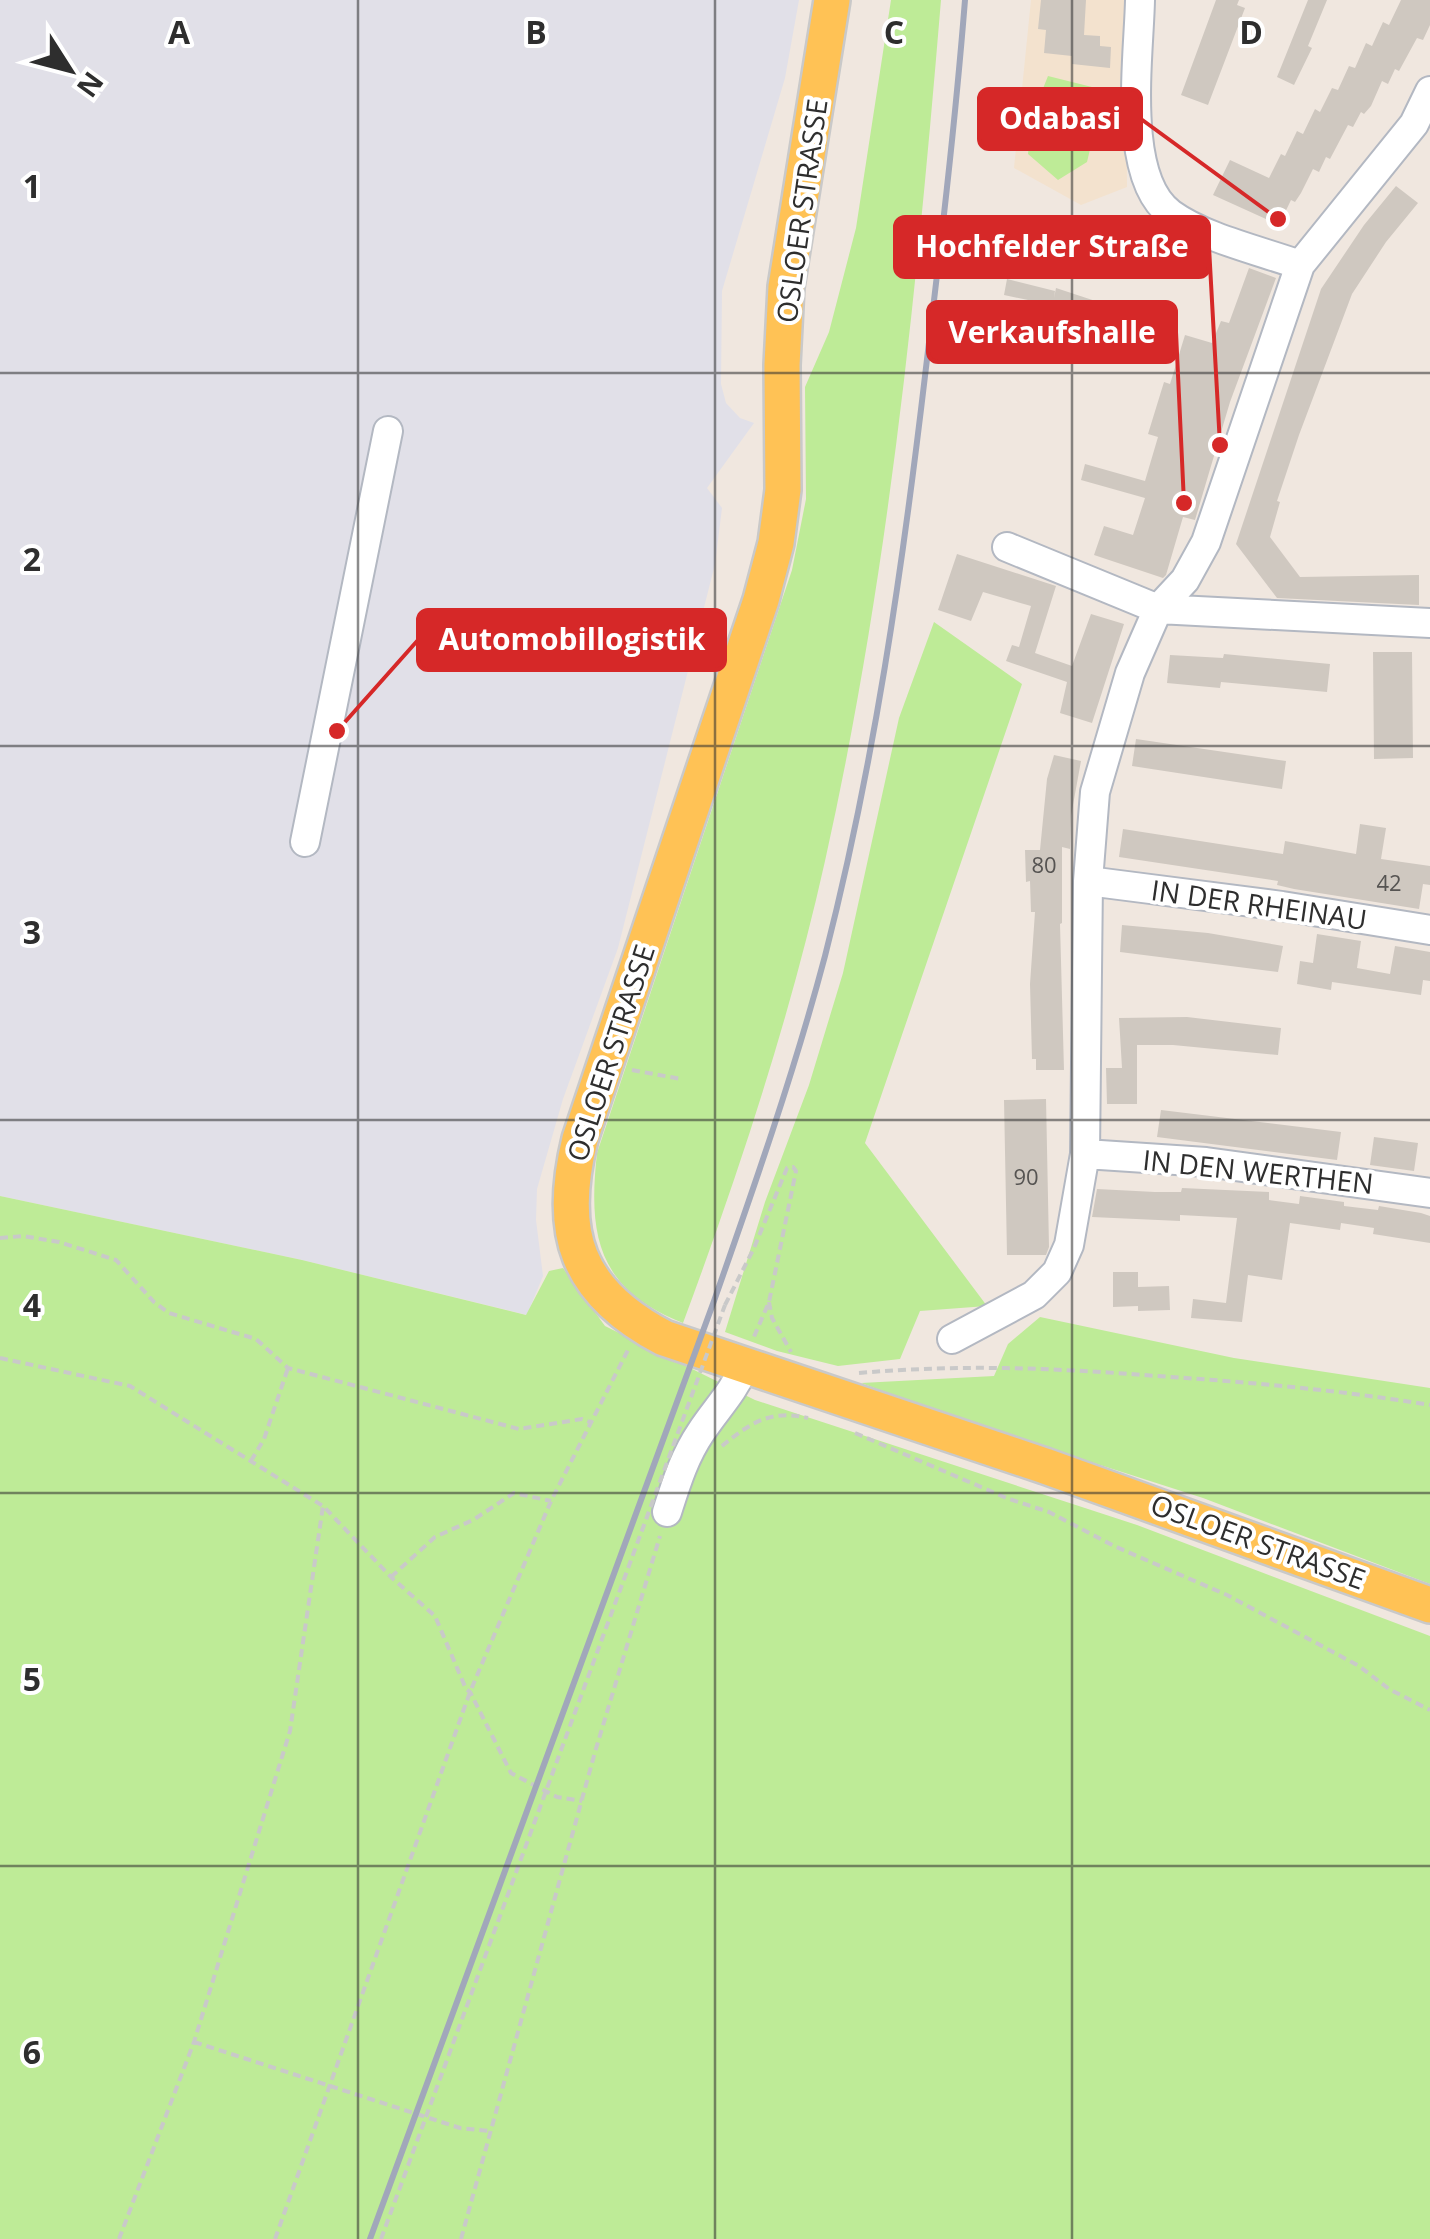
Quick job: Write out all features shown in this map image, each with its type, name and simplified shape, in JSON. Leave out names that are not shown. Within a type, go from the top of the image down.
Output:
[{"type":"main road","name":"OSLOER STRASSE","points":[[832,0],[786,287],[780,521],[761,600],[573,1166],[570,1227],[576,1248],[595,1286],[610,1303],[641,1326],[688,1347],[746,1359],[1430,1606]]},
{"type":"street","points":[[1140,0],[1136,130],[1145,179],[1168,213],[1202,230],[1300,264]]},
{"type":"street","points":[[952,1339],[1034,1295],[1057,1272],[1069,1245],[1085,1154],[1088,882],[1096,792],[1130,673],[1158,609],[1186,580],[1206,542],[1300,264],[1414,124],[1430,91]]},
{"type":"street","points":[[305,842],[388,431]]},
{"type":"street","points":[[1007,547],[1158,609],[1430,623]]},
{"type":"street","name":"IN DER RHEINAU","points":[[1088,882],[1282,906],[1430,930]]},
{"type":"street","name":"IN DEN WERTHEN","points":[[1085,1154],[1206,1162],[1430,1193]]},
{"type":"street","points":[[667,1512],[680,1469],[706,1424],[734,1392],[746,1359]]},
{"type":"path","points":[[605,1063],[681,1078]]},
{"type":"path","points":[[382,2239],[725,1305],[787,1168],[793,1167],[796,1171],[769,1302],[746,1359]]},
{"type":"path","points":[[0,1238],[23,1236],[59,1242],[116,1260],[169,1313],[256,1339],[288,1368],[519,1430],[582,1419],[590,1422]]},
{"type":"path","points":[[769,1302],[772,1318],[792,1354]]},
{"type":"path","points":[[275,2239],[470,1692],[552,1501],[641,1326]]},
{"type":"path","points":[[0,1358],[130,1386],[324,1506],[391,1577],[435,1616],[466,1689],[511,1772],[557,1797],[582,1802]]},
{"type":"path","points":[[848,1374],[1013,1366],[1288,1386],[1430,1405]]},
{"type":"path","points":[[251,1462],[264,1439],[288,1368]]},
{"type":"path","points":[[680,1469],[701,1464],[751,1425],[780,1413],[818,1420]]},
{"type":"path","points":[[852,1432],[1009,1499],[1049,1512],[1114,1546],[1227,1595],[1430,1710]]},
{"type":"path","points":[[391,1577],[435,1537],[474,1520],[514,1493],[552,1501]]},
{"type":"path","points":[[119,2239],[194,2042],[290,1732],[324,1506]]},
{"type":"path","points":[[461,2239],[667,1512]]},
{"type":"path","points":[[194,2042],[460,2128],[490,2131]]},
{"type":"shaded area","points":[[0,0],[799,0],[785,78],[722,291],[721,384],[726,403],[740,418],[754,423],[707,488],[722,508],[715,564],[618,948],[563,1099],[537,1189],[536,1220],[543,1276],[527,1315],[302,1260],[0,1196]]},
{"type":"shaded area","points":[[1031,0],[1130,0],[1127,187],[1081,205],[1014,168]]},
{"type":"green space","points":[[891,0],[941,0],[922,216],[883,541],[847,755],[796,978],[743,1152],[683,1323],[632,1294],[604,1256],[595,1209],[597,1153],[792,570],[806,499],[805,387],[829,332],[856,228]]},
{"type":"green space","points":[[1048,76],[1096,88],[1097,120],[1087,162],[1058,180],[1028,154],[1032,116]]},
{"type":"green space","points":[[934,622],[1022,684],[865,1143],[987,1306],[920,1311],[900,1359],[838,1366],[777,1351],[725,1332],[843,973],[899,718]]},
{"type":"green space","points":[[0,1196],[302,1260],[526,1315],[549,1271],[563,1268],[605,1326],[755,1400],[1137,1525],[1430,1636],[1430,2239],[0,2239]]},
{"type":"green space","points":[[1040,1317],[1234,1358],[1430,1388],[1430,1584],[1203,1498],[960,1420],[861,1383],[994,1376],[1008,1344]]},
{"type":"building","points":[[1041,0],[1086,0],[1084,35],[1100,36],[1100,46],[1111,47],[1110,68],[1072,64],[1072,56],[1044,53],[1046,30],[1038,29]]},
{"type":"building","points":[[1216,0],[1239,0],[1237,5],[1245,8],[1208,105],[1181,95]]},
{"type":"building","points":[[1308,0],[1327,0],[1308,46],[1312,48],[1294,85],[1277,77]]},
{"type":"building","points":[[1401,0],[1430,0],[1430,25],[1423,40],[1417,38],[1388,84],[1382,81],[1371,106],[1364,114],[1361,112],[1353,127],[1348,125],[1319,172],[1313,169],[1279,225],[1213,195],[1230,160],[1269,178],[1297,131],[1303,134],[1315,109],[1320,112],[1332,88],[1338,90],[1349,66],[1355,68],[1366,43],[1372,46],[1383,22],[1389,25]]},
{"type":"building","points":[[1396,186],[1418,203],[1386,242],[1352,294],[1299,435],[1277,501],[1280,502],[1270,537],[1300,577],[1419,575],[1419,605],[1277,598],[1236,544],[1321,289]]},
{"type":"building","points":[[1249,268],[1276,278],[1230,402],[1195,520],[1183,517],[1166,575],[1163,578],[1094,555],[1104,526],[1133,535],[1145,498],[1081,480],[1085,464],[1145,481],[1158,437],[1148,434],[1164,382],[1170,384],[1185,335],[1212,343],[1221,321],[1229,323]]},
{"type":"building","points":[[1007,279],[1055,291],[1054,298],[1056,288],[1144,317],[1139,333],[1052,305],[1004,295]]},
{"type":"building","points":[[957,554],[1056,586],[1035,653],[1072,666],[1091,614],[1124,624],[1092,723],[1060,713],[1067,682],[1006,661],[1012,645],[1019,647],[1031,606],[983,592],[971,621],[938,610]]},
{"type":"building","points":[[1373,652],[1412,652],[1413,758],[1374,759]]},
{"type":"building","points":[[1224,654],[1330,664],[1327,692],[1221,682],[1220,688],[1167,683],[1170,655],[1223,658]]},
{"type":"building","points":[[1136,739],[1286,761],[1282,789],[1132,766]]},
{"type":"building","points":[[1054,755],[1081,761],[1071,816],[1070,849],[1062,847],[1064,1070],[1036,1070],[1036,1059],[1032,1059],[1030,984],[1035,912],[1031,912],[1030,881],[1026,882],[1025,850],[1040,850],[1047,779]]},
{"type":"building","points":[[1360,824],[1386,828],[1381,859],[1430,866],[1430,885],[1423,884],[1419,909],[1294,889],[1277,885],[1278,881],[1119,857],[1123,829],[1283,854],[1285,841],[1356,854]]},
{"type":"building","points":[[1122,925],[1208,933],[1283,946],[1278,972],[1120,952]]},
{"type":"building","points":[[1317,934],[1361,941],[1357,968],[1390,974],[1395,946],[1430,952],[1430,981],[1423,980],[1421,995],[1332,982],[1331,990],[1297,984],[1300,961],[1313,963]]},
{"type":"building","points":[[1187,1017],[1281,1028],[1278,1055],[1137,1045],[1137,1104],[1107,1104],[1106,1068],[1122,1068],[1119,1018]]},
{"type":"building","points":[[1046,1099],[1049,1247],[1046,1255],[1007,1255],[1004,1100]]},
{"type":"building","points":[[1161,1110],[1341,1132],[1337,1160],[1157,1137]]},
{"type":"building","points":[[1374,1137],[1418,1143],[1414,1171],[1370,1165]]},
{"type":"building","points":[[1182,1188],[1269,1192],[1269,1200],[1299,1204],[1300,1196],[1344,1202],[1344,1206],[1378,1210],[1379,1206],[1421,1213],[1430,1216],[1430,1243],[1373,1234],[1374,1228],[1341,1223],[1340,1230],[1290,1223],[1282,1280],[1248,1275],[1242,1322],[1191,1318],[1193,1299],[1226,1303],[1237,1218],[1180,1215],[1180,1221],[1092,1217],[1097,1189],[1181,1192]]},
{"type":"building","points":[[1113,1272],[1138,1272],[1138,1287],[1169,1286],[1170,1310],[1113,1307]]},
{"type":"railway","points":[[370,2239],[714,1301],[787,1087],[825,956],[858,812],[896,595],[942,235],[965,0]]},
{"type":"place","name":"Odabasi","points":[[1278,219]]},
{"type":"place","name":"Hochfelder Straße","points":[[1220,445]]},
{"type":"place","name":"Verkaufshalle","points":[[1184,503]]},
{"type":"place","name":"Automobillogistik","points":[[337,731]]}]
